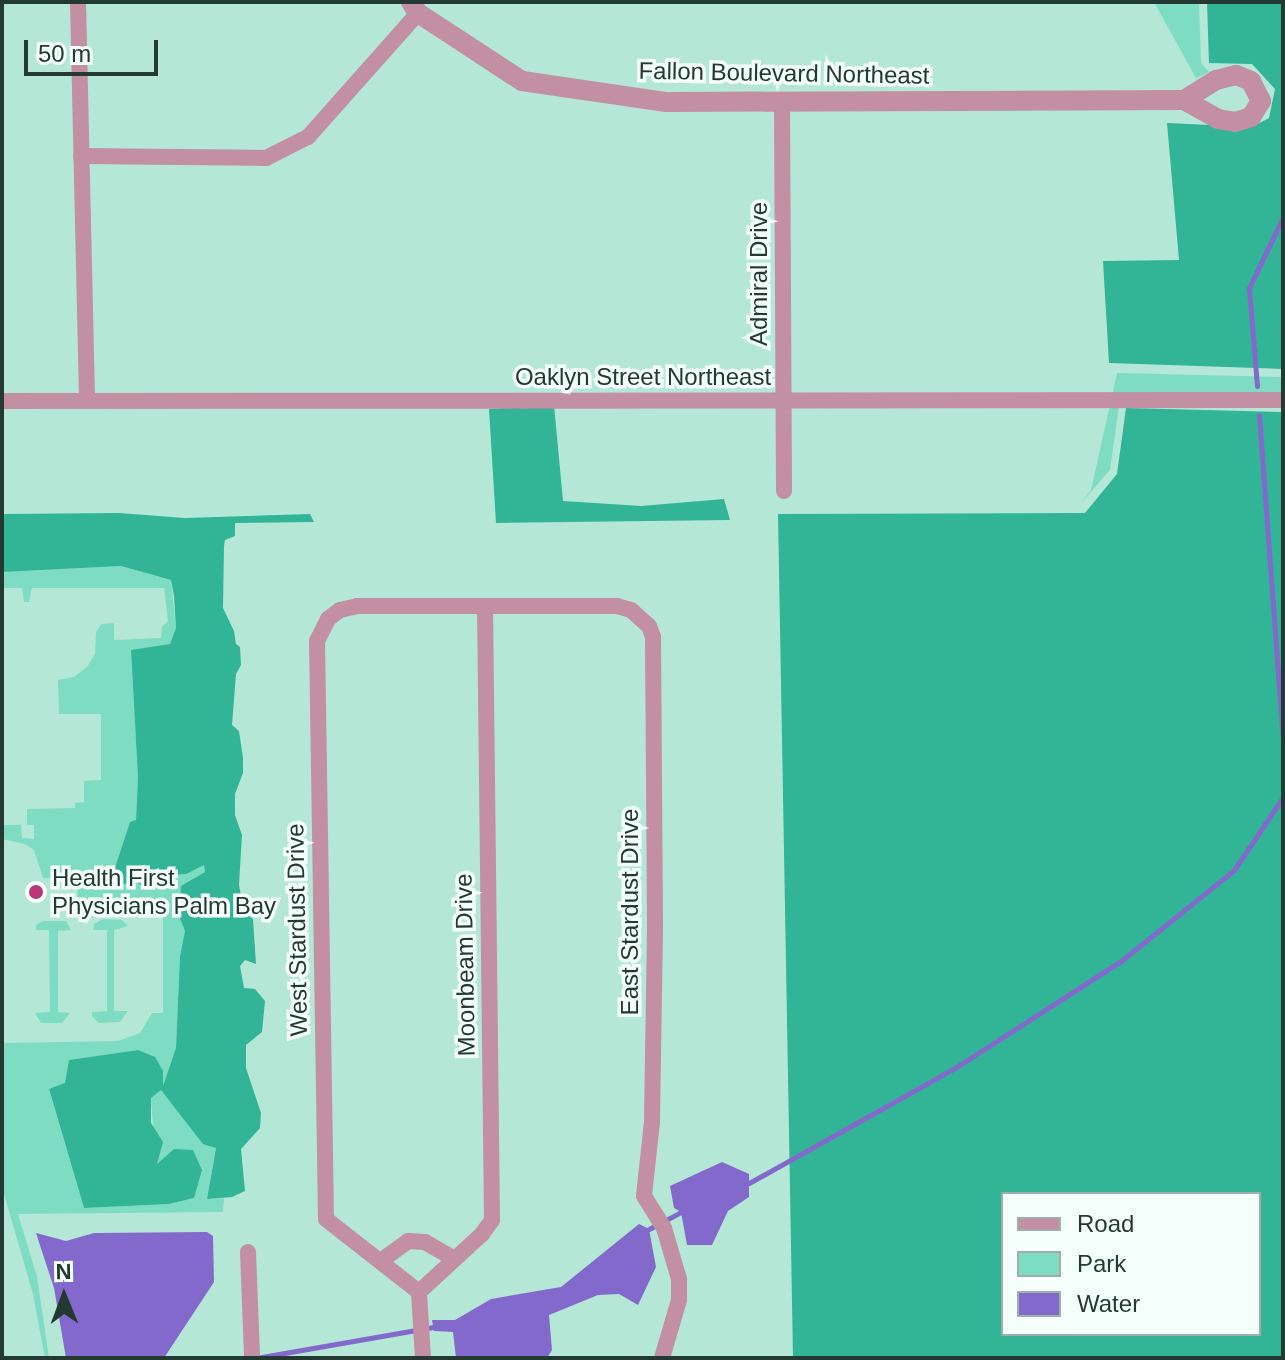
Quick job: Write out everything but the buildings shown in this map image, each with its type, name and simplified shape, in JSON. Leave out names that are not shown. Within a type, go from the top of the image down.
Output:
[{"type":"street","points":[[78,2],[87,400]]},
{"type":"street","points":[[81,156],[266,158],[308,137],[414,7]]},
{"type":"street","name":"Fallon Boulevard Northeast","points":[[414,7],[522,81],[666,102],[782,104],[1184,100]]},
{"type":"street","name":"Admiral Drive","points":[[782,104],[784,491]]},
{"type":"street","name":"Oaklyn Street Northeast","points":[[2,401],[1283,400]]},
{"type":"street","name":"West Stardust Drive","points":[[419,1292],[326,1219],[317,641],[328,619],[340,610],[357,606],[485,606]]},
{"type":"street","name":"East Stardust Drive","points":[[485,606],[617,606],[642,618],[653,637],[655,974],[652,1122],[644,1196],[664,1228],[679,1279],[679,1300],[662,1358]]},
{"type":"street","name":"Moonbeam Drive","points":[[419,1292],[492,1220],[485,606]]},
{"type":"street","points":[[382,1260],[408,1241],[425,1242],[455,1259]]},
{"type":"street","points":[[248,1252],[252,1353]]},
{"type":"street","points":[[419,1292],[423,1358]]},
{"type":"green space","points":[[1154,2],[1199,2],[1201,63],[1209,72],[1196,78]]},
{"type":"green space","points":[[1207,2],[1283,2],[1283,369],[1109,363],[1103,261],[1179,260],[1167,123],[1252,127],[1269,118],[1275,89],[1252,64],[1209,63]]},
{"type":"green space","points":[[1117,373],[1283,377],[1283,403],[1119,406],[1110,470],[1080,504],[1091,490]]},
{"type":"green space","points":[[554,405],[563,501],[641,506],[724,499],[730,520],[496,523],[489,409]]},
{"type":"green space","points":[[1126,408],[1283,412],[1283,1358],[793,1358],[778,514],[1085,513],[1117,474]]},
{"type":"green space","points":[[119,513],[185,518],[310,514],[314,522],[235,523],[235,536],[225,540],[224,546],[223,608],[234,631],[236,644],[240,647],[241,665],[236,674],[232,725],[239,731],[243,758],[243,773],[235,794],[235,815],[242,835],[239,885],[244,912],[253,919],[256,964],[245,960],[240,966],[244,988],[255,989],[265,1001],[262,1032],[246,1045],[246,1068],[261,1113],[260,1128],[241,1149],[245,1191],[232,1197],[207,1199],[216,1148],[203,1144],[161,1090],[151,1098],[151,1123],[163,1142],[157,1164],[174,1149],[193,1150],[202,1170],[194,1198],[169,1204],[84,1208],[49,1089],[65,1083],[69,1060],[138,1050],[155,1057],[163,1071],[163,1086],[176,1048],[180,956],[185,931],[179,916],[181,886],[205,872],[204,865],[186,874],[154,876],[149,887],[142,888],[137,880],[114,887],[111,880],[130,822],[136,820],[138,778],[131,650],[170,644],[176,628],[174,596],[171,580],[121,566],[2,572],[2,514]]},
{"type":"green space","points":[[121,566],[171,580],[176,628],[170,644],[131,651],[138,778],[136,821],[130,822],[118,868],[112,874],[127,881],[205,865],[205,872],[179,916],[185,931],[180,956],[176,1049],[162,1090],[216,1147],[207,1199],[224,1198],[223,1212],[18,1214],[37,1277],[49,1358],[45,1358],[33,1294],[2,1187],[2,1043],[118,1041],[140,1033],[152,1013],[163,1013],[163,900],[78,899],[76,879],[43,878],[34,850],[25,844],[2,839],[2,825],[21,825],[22,838],[34,839],[34,825],[27,825],[27,809],[75,808],[75,803],[84,802],[84,781],[101,780],[101,714],[59,714],[58,680],[74,677],[87,667],[95,654],[96,632],[101,624],[114,623],[114,640],[161,638],[162,627],[168,621],[164,588],[32,588],[29,602],[24,602],[22,588],[2,588],[2,572]],"holes":[[[138,1050],[151,1098],[156,1166],[194,1198],[168,1204],[84,1208],[49,1090],[66,1083],[69,1060]]]},
{"type":"green space","points":[[103,919],[122,920],[128,926],[114,930],[114,1011],[128,1011],[120,1022],[99,1023],[92,1016],[92,1012],[107,1011],[107,930],[93,930],[94,924]]},
{"type":"green space","points":[[43,921],[66,921],[71,930],[58,931],[58,1012],[70,1013],[62,1023],[41,1023],[35,1013],[50,1012],[49,930],[36,930],[36,925]]},
{"type":"water","points":[[722,1162],[749,1174],[749,1197],[728,1211],[712,1245],[687,1245],[681,1212],[674,1208],[670,1186]]},
{"type":"water","points":[[639,1224],[649,1229],[656,1267],[638,1305],[619,1294],[598,1295],[549,1315],[552,1350],[547,1358],[456,1358],[453,1332],[434,1331],[432,1320],[455,1320],[491,1299],[561,1287]]},
{"type":"water","points":[[207,1232],[213,1236],[214,1282],[164,1358],[66,1358],[54,1288],[36,1233],[66,1241],[94,1233]]},
{"type":"waterway","points":[[1257,386],[1249,288],[1283,217]]},
{"type":"waterway","points":[[1259,415],[1283,741]]},
{"type":"waterway","points":[[749,1183],[958,1066],[1121,961],[1234,870],[1283,797]]},
{"type":"waterway","points":[[649,1229],[681,1212]]},
{"type":"waterway","points":[[256,1358],[433,1327]]},
{"type":"place","name":"Health First Physicians Palm Bay","points":[[36,892]]}]
